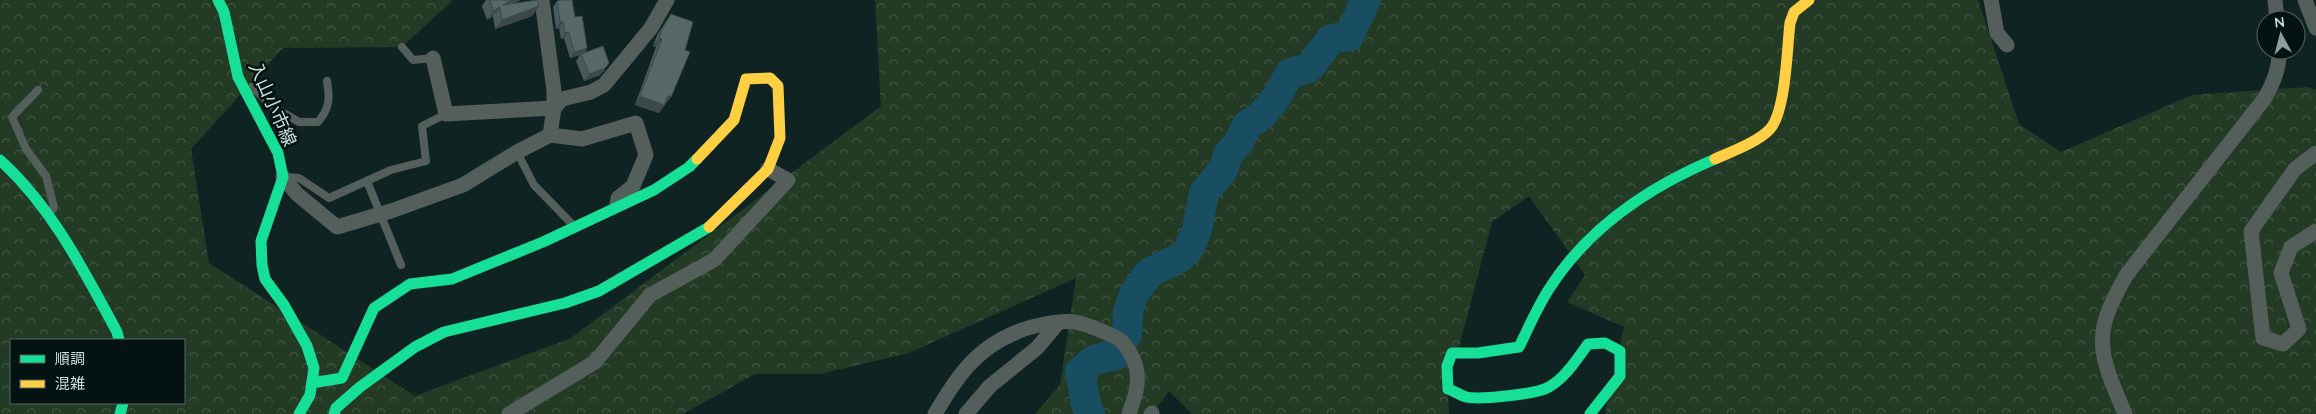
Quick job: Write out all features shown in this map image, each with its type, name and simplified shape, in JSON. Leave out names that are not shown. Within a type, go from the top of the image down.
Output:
[{"type":"street","name":"入山小市線","points":[[218,0],[224,12],[238,77],[278,154],[283,177]]},
{"type":"street","points":[[542,0],[554,108],[550,135]]},
{"type":"street","points":[[433,58],[446,114],[554,108],[562,99],[591,92],[604,85],[651,28],[667,0]]},
{"type":"street","points":[[1590,414],[1620,376],[1620,351],[1605,343],[1588,344],[1563,377],[1548,388],[1509,397],[1499,395],[1467,397],[1448,389],[1445,370],[1447,360],[1452,353],[1478,353],[1519,347],[1550,287],[1566,265],[1581,247],[1620,211],[1692,169],[1737,150],[1769,130],[1775,121],[1781,104],[1792,18],[1794,12],[1809,0]]},
{"type":"street","points":[[1990,0],[1998,33],[2007,45]]},
{"type":"street","points":[[2305,0],[2316,28]]},
{"type":"street","points":[[2125,414],[2106,367],[2102,350],[2105,318],[2127,274],[2265,98],[2274,82],[2280,60]]},
{"type":"street","points":[[312,382],[342,378],[374,308],[410,284],[452,279],[543,242],[654,190],[689,167],[734,120],[746,79],[770,78],[778,86],[780,138],[768,169],[714,224],[599,291],[565,303],[444,332],[415,347],[360,387],[336,408],[334,414]]},
{"type":"street","points":[[283,177],[297,194],[336,227],[463,186],[517,152],[550,135],[582,139],[636,123],[646,155],[633,186],[618,198],[615,208]]},
{"type":"street","points":[[2316,153],[2295,169],[2251,231],[2263,338],[2283,344],[2299,329],[2281,273],[2291,247],[2316,231]]},
{"type":"street","points":[[0,160],[14,171],[48,216],[90,281],[117,332],[119,339]]},
{"type":"street","points":[[509,414],[595,362],[650,295],[714,260],[788,180],[768,169]]},
{"type":"street","points":[[283,177],[261,241],[262,265],[265,279],[284,305],[307,346],[314,368],[310,395],[299,414]]},
{"type":"street","points":[[935,414],[965,368],[978,357],[1017,332],[1074,322],[1121,340],[1137,371],[1138,386],[1129,414]]},
{"type":"street","points":[[966,414],[990,386],[1037,348],[1057,324]]},
{"type":"lane","points":[[402,47],[413,60],[433,58]]},
{"type":"lane","points":[[238,77],[272,106],[299,122],[318,122],[326,113],[330,100],[328,81]]},
{"type":"lane","points":[[38,90],[12,117],[26,150],[46,176],[54,207],[48,216]]},
{"type":"lane","points":[[283,177],[299,178],[329,198],[391,170],[426,161],[422,126],[446,114]]},
{"type":"lane","points":[[517,152],[534,185],[575,227]]},
{"type":"lane","points":[[367,181],[401,264]]},
{"type":"green space","points":[[0,0],[453,0],[402,47],[283,48],[191,149],[209,263],[415,396],[571,338],[881,106],[875,0],[1978,0],[2019,124],[2061,152],[2192,95],[2307,87],[2316,90],[2316,414],[1605,414],[1624,327],[1567,302],[1585,275],[1529,196],[1492,222],[1448,389],[1449,414],[1192,414],[1169,391],[1152,414],[1035,414],[1060,385],[1076,278],[909,353],[820,374],[755,374],[683,414],[0,414]]},
{"type":"building","points":[[490,0],[511,0],[503,5],[537,0],[539,6],[502,20],[500,7],[493,11]]},
{"type":"building","points":[[572,0],[575,17],[582,16],[587,48],[574,52],[569,32],[565,33],[563,22],[560,22],[557,1]]},
{"type":"building","points":[[671,14],[693,22],[685,50],[690,52],[671,97],[668,96],[664,105],[640,96],[662,39],[659,38],[663,27]]},
{"type":"building","points":[[603,46],[609,63],[605,68],[589,74],[581,54]]},
{"type":"waterway","points":[[1090,414],[1086,404],[1080,372],[1094,360],[1116,355],[1127,334],[1128,312],[1134,294],[1149,273],[1179,258],[1188,250],[1197,230],[1204,193],[1223,170],[1228,155],[1239,142],[1247,125],[1261,116],[1276,98],[1290,73],[1309,68],[1331,39],[1349,36],[1366,0]]},
{"type":"traffic: fast","points":[[218,0],[224,12],[238,77],[278,153],[283,177],[261,241],[262,265],[265,279],[284,305],[307,346],[314,368],[310,395],[299,414]]},
{"type":"traffic: fast","points":[[312,383],[342,378],[374,308],[410,284],[452,279],[543,242],[654,190],[689,167],[697,159]]},
{"type":"traffic: fast","points":[[1590,414],[1620,376],[1620,351],[1605,343],[1588,344],[1566,373],[1555,383],[1543,390],[1495,397],[1466,397],[1448,389],[1447,366],[1452,353],[1478,353],[1519,347],[1546,293],[1567,264],[1584,245],[1603,227],[1645,195],[1715,159]]},
{"type":"traffic: fast","points":[[0,160],[36,198],[66,241],[117,332],[119,339]]},
{"type":"traffic: fast","points":[[334,414],[336,408],[360,387],[415,347],[444,332],[565,303],[599,291],[709,227]]},
{"type":"traffic: fast","points":[[120,414],[123,404]]},
{"type":"traffic: slow","points":[[1715,159],[1759,138],[1770,129],[1775,120],[1783,94],[1790,23],[1794,12],[1809,0]]},
{"type":"traffic: slow","points":[[697,159],[734,120],[746,79],[770,78],[778,86],[780,138],[768,169],[709,227]]}]
